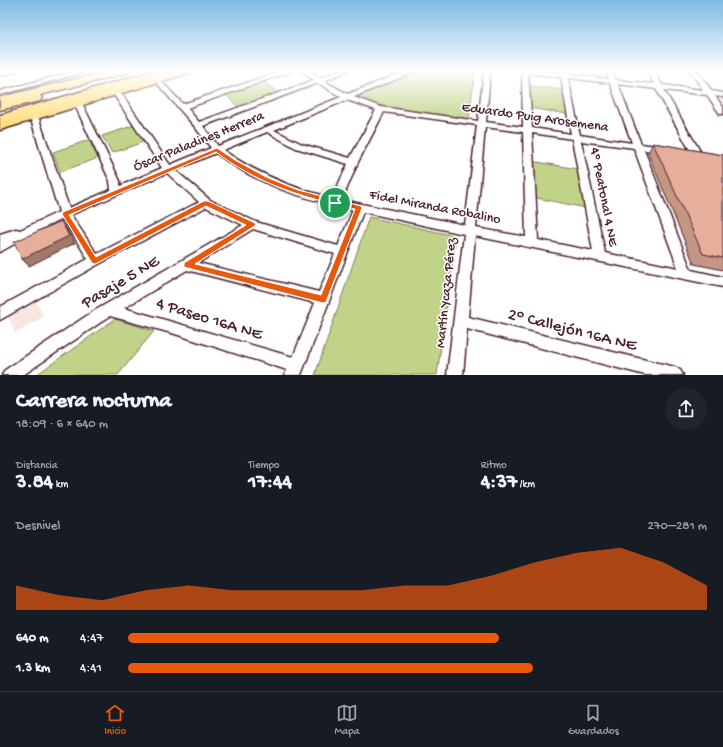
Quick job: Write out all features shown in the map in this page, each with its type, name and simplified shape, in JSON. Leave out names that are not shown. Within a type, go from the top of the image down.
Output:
[{"type":"highway","points":[[1,111],[89,88]]},
{"type":"main road","points":[[1,111],[50,88]]},
{"type":"main road","points":[[1,111],[34,116],[116,92],[122,88]]},
{"type":"street","name":"Fidel Miranda Robalino","points":[[161,88],[182,107],[217,150],[232,161],[263,179],[296,192],[335,203],[723,282]]},
{"type":"street","points":[[182,107],[237,88]]},
{"type":"street","points":[[198,125],[298,88]]},
{"type":"street","name":"Eduardo Puig Arosemena","points":[[331,88],[361,104],[381,109],[702,156],[660,88]]},
{"type":"street","name":"Óscar Paladines Herrera","points":[[0,247],[37,226],[168,169],[370,88]]},
{"type":"street","name":"Martín Ycaza Pérez","points":[[455,375],[485,88]]},
{"type":"street","points":[[526,88],[532,243]]},
{"type":"street","name":"4º Peatonal 4 NE","points":[[567,88],[600,257]]},
{"type":"street","points":[[616,88],[687,275]]},
{"type":"street","points":[[672,88],[723,95]]},
{"type":"street","points":[[706,88],[723,112]]},
{"type":"street","points":[[116,92],[168,169],[206,203],[252,225],[342,252]]},
{"type":"street","points":[[78,103],[115,181],[116,192]]},
{"type":"street","points":[[335,203],[353,162],[381,109]]},
{"type":"street","points":[[34,116],[63,203],[65,214],[95,261]]},
{"type":"street","points":[[269,130],[279,137],[325,156],[353,162]]},
{"type":"street","points":[[0,314],[95,261],[206,203]]},
{"type":"street","points":[[295,371],[359,208]]},
{"type":"street","name":"Pasaje 5 NE","points":[[10,375],[33,358],[110,310],[252,225]]},
{"type":"street","points":[[0,237],[37,226]]},
{"type":"street","points":[[187,265],[323,299]]},
{"type":"street","name":"4 Paseo 16A NE","points":[[110,310],[174,328],[295,371]]},
{"type":"street","name":"2° Callejón 16A NE","points":[[460,321],[675,375]]},
{"type":"shaded area","points":[[35,300],[44,316],[15,334],[8,316]]},
{"type":"green space","points":[[241,88],[272,88],[278,93],[238,107],[225,94]]},
{"type":"green space","points":[[377,88],[473,88],[469,119],[363,103],[354,98]]},
{"type":"green space","points":[[528,88],[564,90],[567,114],[529,108]]},
{"type":"green space","points":[[135,125],[146,141],[112,153],[102,136]]},
{"type":"green space","points":[[89,140],[98,158],[60,172],[53,152]]},
{"type":"green space","points":[[531,161],[578,169],[586,208],[532,197]]},
{"type":"green space","points":[[369,217],[456,236],[437,375],[315,375]]},
{"type":"green space","points":[[115,319],[154,331],[118,375],[36,375]]},
{"type":"building","points":[[653,143],[723,155],[723,258],[703,254]]},
{"type":"building","points":[[61,221],[69,236],[22,259],[14,242]]},
{"type":"route","points":[[217,150],[232,161],[263,179],[296,192],[335,203],[359,208],[323,299],[187,265],[252,225],[206,203],[95,261],[65,214],[168,169],[217,150]]}]
